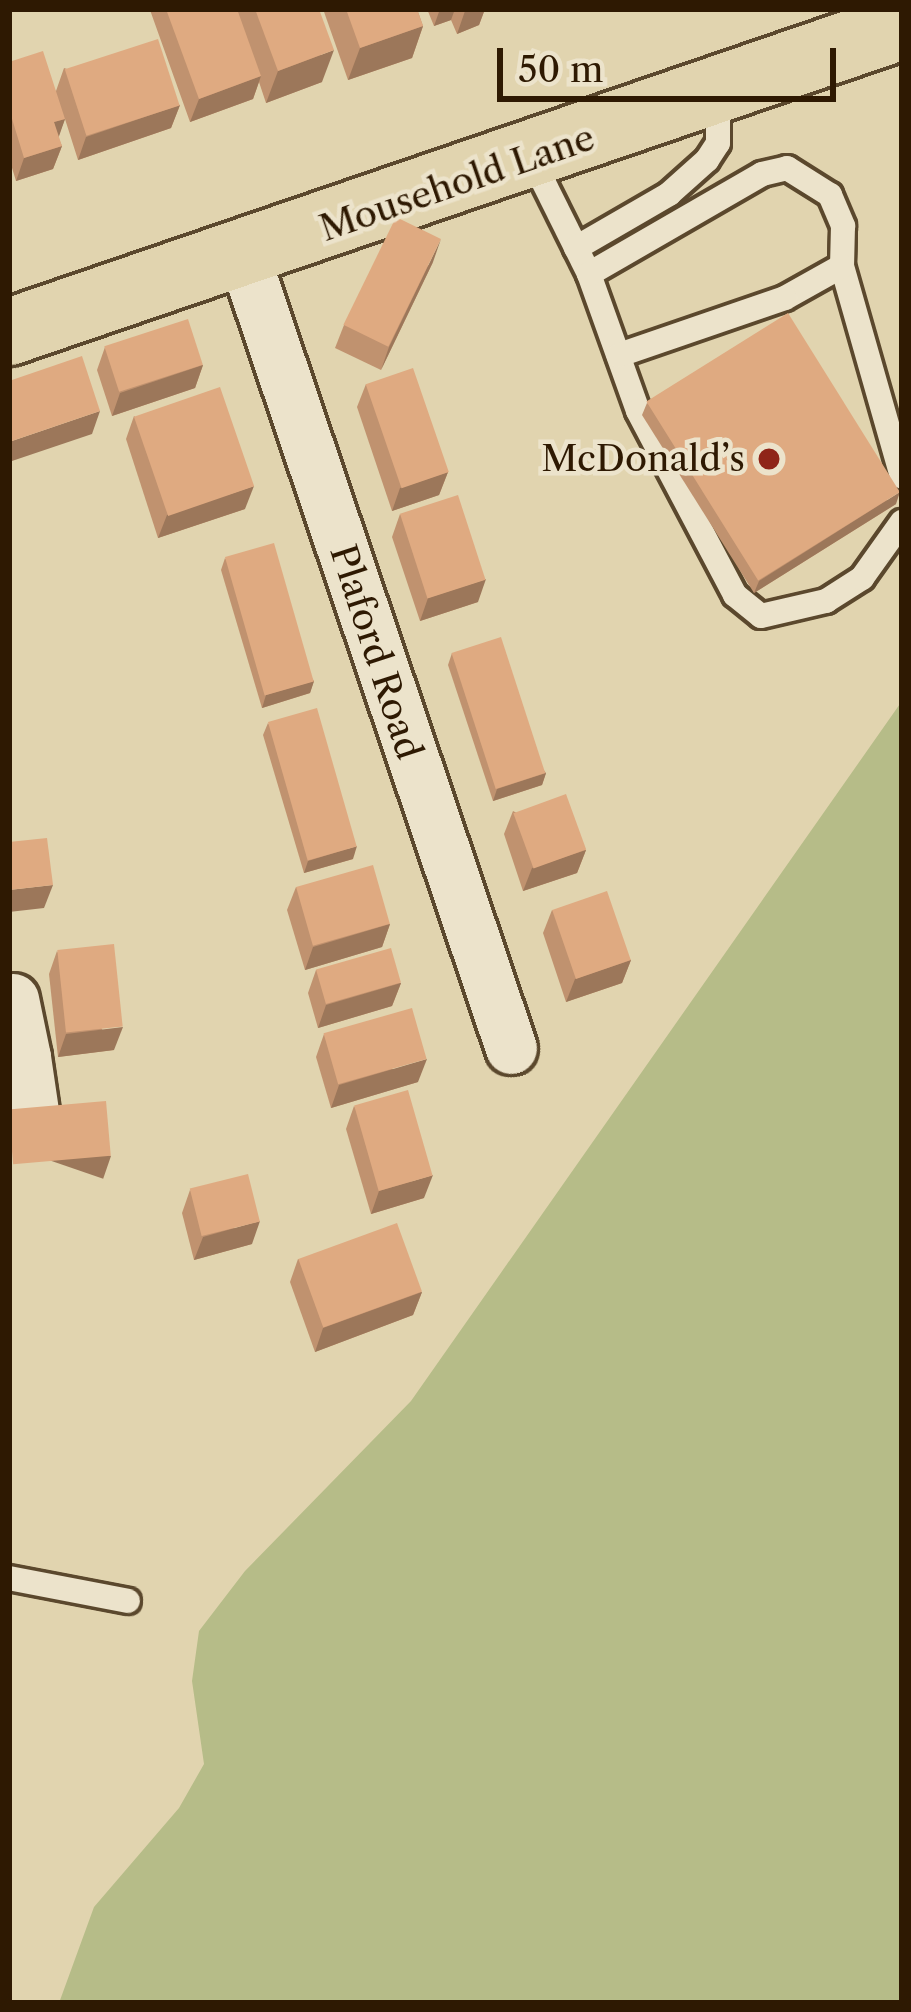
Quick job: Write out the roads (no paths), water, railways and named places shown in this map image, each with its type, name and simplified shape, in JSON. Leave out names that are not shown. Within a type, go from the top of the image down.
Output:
[{"type":"highway","name":"Mousehold Lane","points":[[9,332],[532,159],[902,26]]},
{"type":"street","name":"Plaford Road","points":[[242,254],[511,1048]]},
{"type":"street","points":[[13,999],[17,1058],[34,1118]]},
{"type":"lane","points":[[576,248],[669,194],[707,160],[718,143],[718,93]]},
{"type":"lane","points":[[532,159],[589,274],[638,411],[735,596],[760,616],[826,601],[862,578],[902,522]]},
{"type":"lane","points":[[589,274],[762,174],[787,168],[830,195],[843,226],[842,266],[902,477]]},
{"type":"lane","points":[[619,355],[785,298],[842,266]]},
{"type":"lane","points":[[9,1578],[128,1601]]},
{"type":"place","name":"McDonald’s","points":[[769,459]]}]
